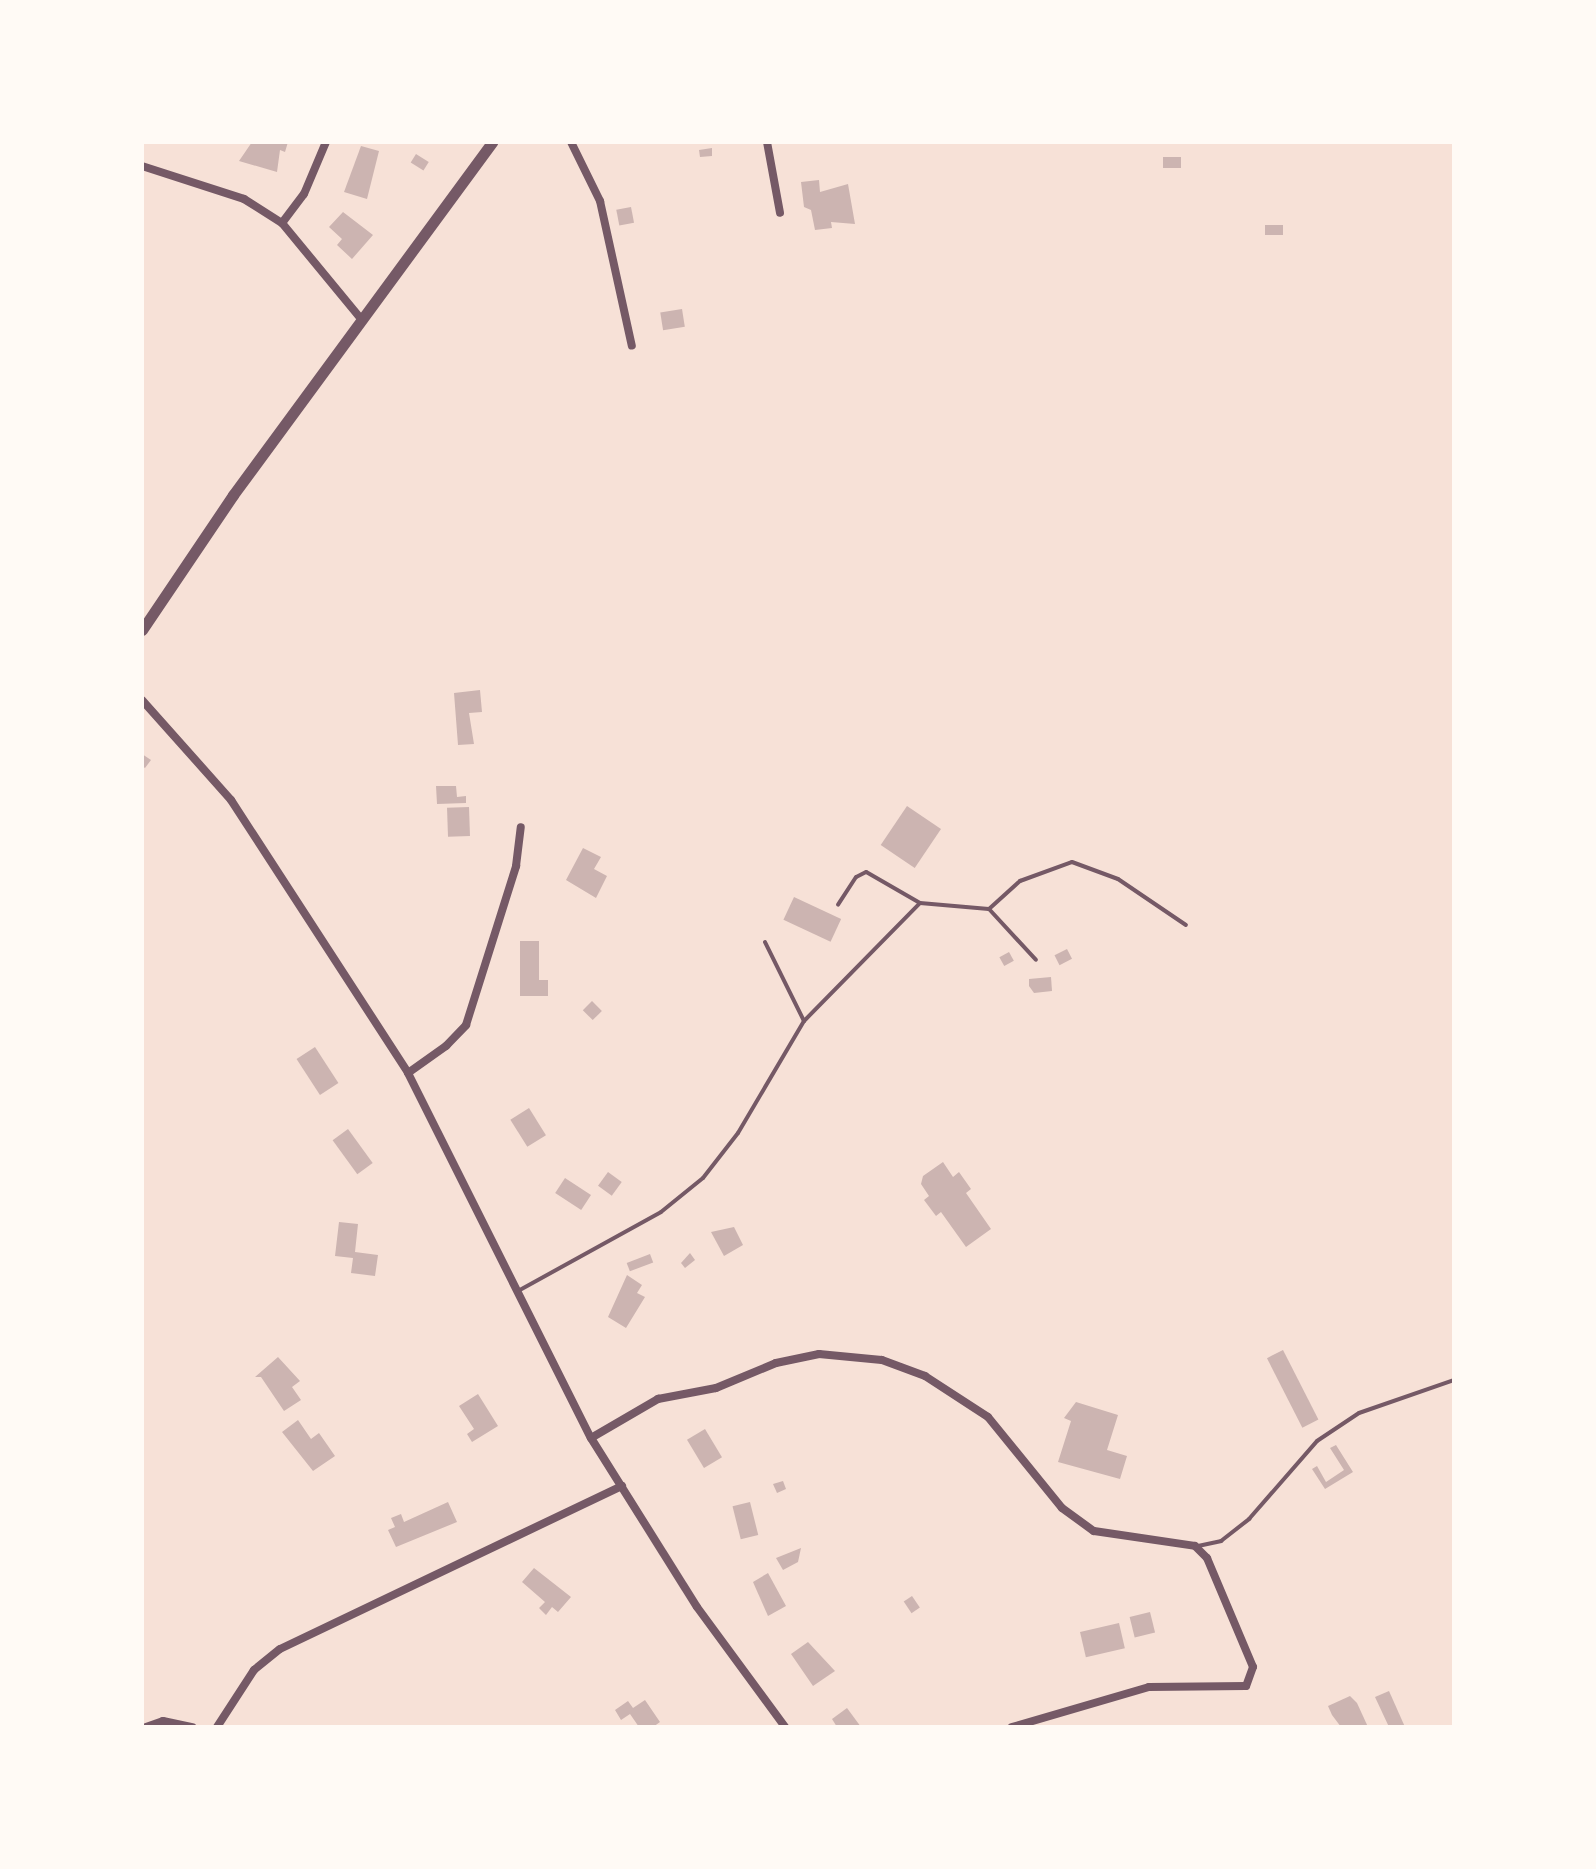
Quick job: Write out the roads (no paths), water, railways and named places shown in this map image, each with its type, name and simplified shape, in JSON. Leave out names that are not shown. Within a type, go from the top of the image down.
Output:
[{"type":"street","points":[[282,223],[304,194],[326,142]]},
{"type":"street","points":[[142,630],[492,142]]},
{"type":"street","points":[[571,142],[600,201],[632,346]]},
{"type":"street","points":[[767,142],[780,213]]},
{"type":"street","points":[[142,166],[244,199],[282,223],[362,320]]},
{"type":"street","points":[[142,700],[231,800],[408,1073],[591,1438],[697,1607],[785,1727]]},
{"type":"street","points":[[408,1073],[446,1046],[466,1025],[516,866],[521,827]]},
{"type":"street","points":[[591,1438],[658,1399],[716,1388],[791,1360],[819,1354],[859,1356],[925,1376],[959,1396],[996,1426],[1062,1508],[1094,1531],[1195,1546],[1219,1580],[1253,1667],[1246,1686],[1149,1687],[1012,1727]]},
{"type":"street","points":[[217,1727],[254,1670],[280,1649],[622,1486]]},
{"type":"street","points":[[146,1727],[176,1721],[192,1727]]},
{"type":"lane","points":[[989,909],[1020,881],[1072,862],[1118,879],[1186,925]]},
{"type":"lane","points":[[838,905],[856,877],[866,872],[920,903],[989,909],[1036,960]]},
{"type":"lane","points":[[518,1291],[661,1212],[703,1178],[738,1133],[804,1021],[920,903]]},
{"type":"lane","points":[[765,942],[804,1021]]},
{"type":"lane","points":[[1195,1546],[1221,1541],[1249,1519],[1317,1441],[1359,1413],[1454,1380]]}]
